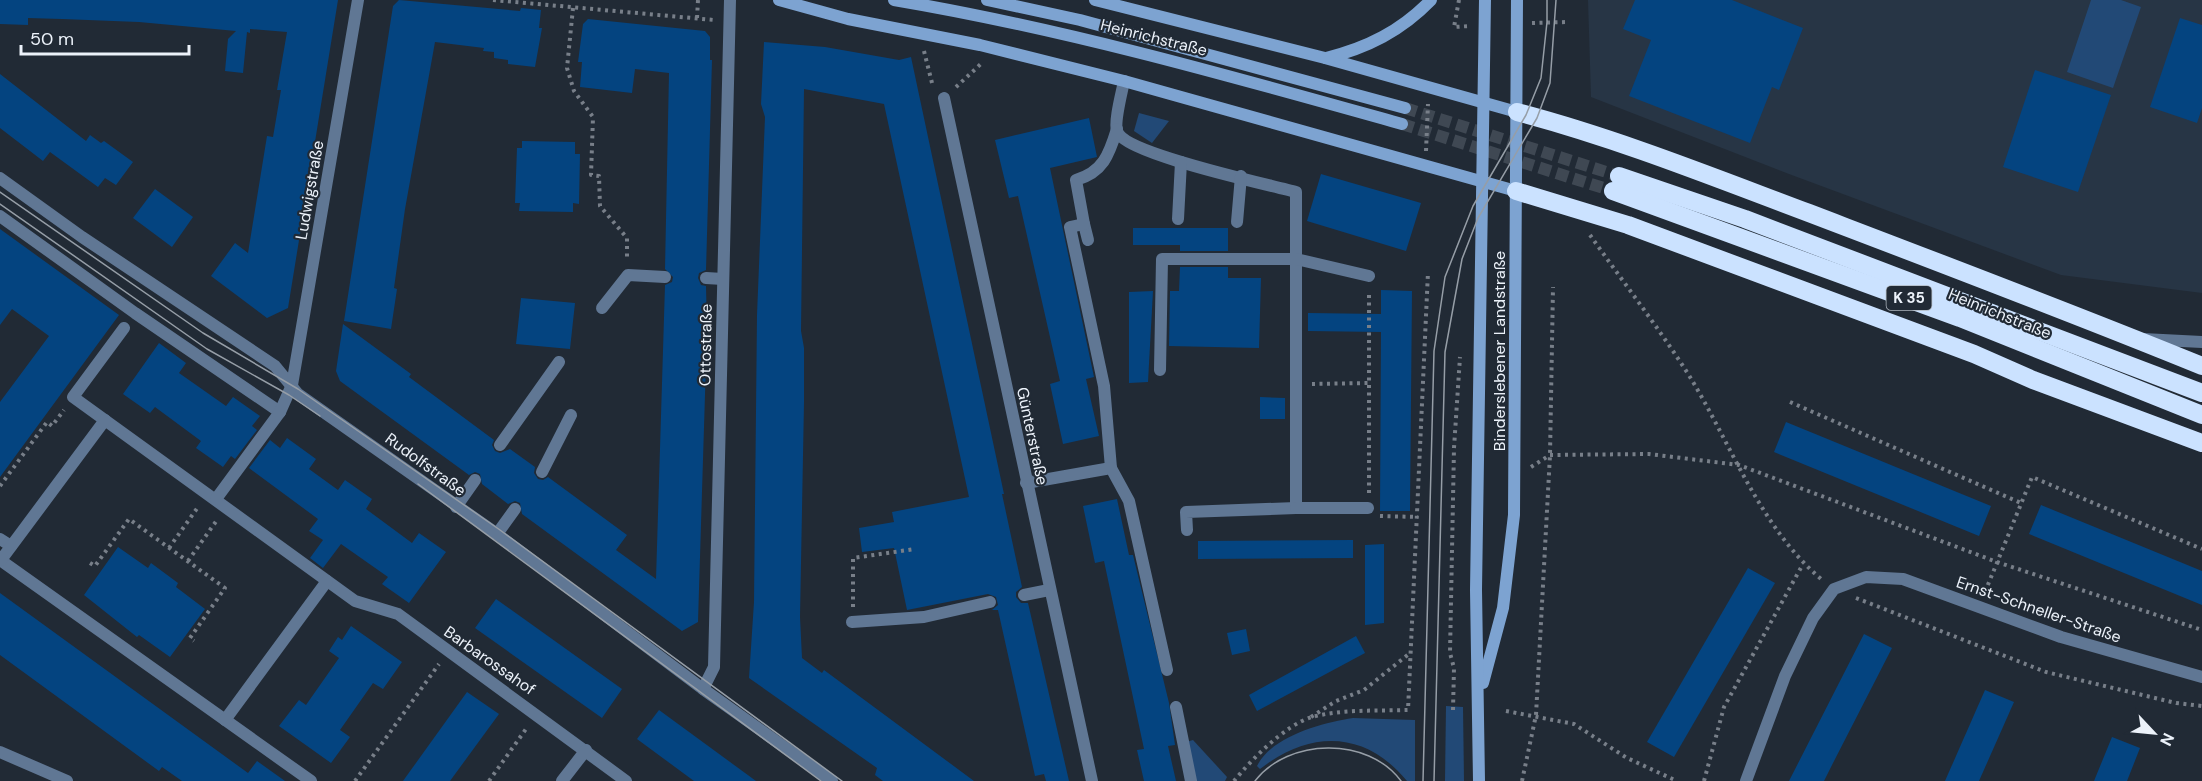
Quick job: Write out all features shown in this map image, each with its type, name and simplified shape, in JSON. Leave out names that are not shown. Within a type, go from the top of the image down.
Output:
[{"type":"highway","points":[[1517,112],[1580,131],[1767,197],[2202,366]]},
{"type":"highway","name":"Heinrichstraße","points":[[2202,393],[1745,219],[1616,184],[2202,415]]},
{"type":"highway","name":"K 35","points":[[1516,191],[1628,225],[2202,443]]},
{"type":"main road","name":"K 35","points":[[779,0],[849,19],[980,45],[1124,81],[1516,191]]},
{"type":"main road","name":"Heinrichstraße","points":[[894,0],[1058,34],[1197,67],[1402,124]]},
{"type":"main road","name":"Heinrichstraße","points":[[987,0],[1080,21],[1405,108]]},
{"type":"main road","name":"Heinrichstraße","points":[[1095,0],[1325,58],[1517,112]]},
{"type":"main road","points":[[1325,58],[1347,53],[1400,28],[1431,0]]},
{"type":"main road","name":"Binderslebener Landstraße","points":[[1479,781],[1476,590],[1485,0]]},
{"type":"main road","name":"Binderslebener Landstraße","points":[[1479,699],[1503,608],[1514,515],[1517,0]]},
{"type":"street","name":"Ludwigstraße","points":[[292,386],[358,0]]},
{"type":"street","name":"Ottostraße","points":[[703,689],[714,667],[730,0]]},
{"type":"street","points":[[1088,240],[1076,180],[1092,176],[1102,164],[1117,129],[1124,81]]},
{"type":"street","name":"Günterstraße","points":[[944,98],[1092,781]]},
{"type":"street","points":[[1117,129],[1122,140],[1132,146],[1181,162],[1296,192],[1296,508]]},
{"type":"street","points":[[1178,219],[1181,162]]},
{"type":"street","points":[[1237,222],[1241,176]]},
{"type":"street","name":"Rudolfstraße","points":[[0,178],[82,237],[274,366],[298,394],[497,534],[825,779]]},
{"type":"street","points":[[0,216],[280,412]]},
{"type":"street","points":[[1084,224],[1070,227],[1104,386],[1112,468],[1130,501],[1167,670]]},
{"type":"street","points":[[1160,370],[1162,259],[1296,259],[1370,276]]},
{"type":"street","points":[[602,308],[628,275],[665,277]]},
{"type":"street","points":[[706,278],[723,279]]},
{"type":"street","points":[[73,397],[124,328]]},
{"type":"street","points":[[2134,338],[2202,342]]},
{"type":"street","points":[[500,445],[559,362]]},
{"type":"street","points":[[212,497],[280,412],[292,386]]},
{"type":"street","name":"Barbarossahof","points":[[73,397],[355,601],[398,615],[537,714],[622,780]]},
{"type":"street","points":[[542,472],[571,415]]},
{"type":"street","points":[[105,420],[0,560],[311,781]]},
{"type":"street","points":[[1026,483],[1112,468]]},
{"type":"street","points":[[456,507],[475,480]]},
{"type":"street","points":[[1187,530],[1186,512],[1368,508]]},
{"type":"street","points":[[497,534],[515,509]]},
{"type":"street","points":[[0,538],[11,546]]},
{"type":"street","name":"Ernst-Schneller-Straße","points":[[1834,589],[1866,577],[1903,579],[2061,637],[2202,677]]},
{"type":"street","points":[[225,720],[327,581]]},
{"type":"street","points":[[1746,781],[1785,676],[1814,618],[1834,589]]},
{"type":"street","points":[[1024,595],[1049,590]]},
{"type":"street","points":[[852,622],[924,617],[990,602]]},
{"type":"street","points":[[1176,707],[1191,781]]},
{"type":"street","points":[[562,781],[585,750]]},
{"type":"street","points":[[0,752],[67,781]]},
{"type":"path","points":[[493,0],[730,22]]},
{"type":"path","points":[[697,18],[698,0]]},
{"type":"path","points":[[1454,27],[1459,0]]},
{"type":"path","points":[[573,8],[567,68],[574,91],[593,117],[591,175],[599,176],[600,206],[627,238],[628,275]]},
{"type":"path","points":[[944,98],[997,49]]},
{"type":"path","points":[[925,57],[930,84]]},
{"type":"path","points":[[1426,164],[1429,87]]},
{"type":"path","points":[[1588,232],[1689,376],[1772,522],[1803,564],[1834,589],[2046,672],[2176,703],[2202,706]]},
{"type":"path","points":[[1310,718],[1341,713],[1408,710],[1428,272]]},
{"type":"path","points":[[1370,276],[1368,516],[1418,517]]},
{"type":"path","points":[[1522,781],[1536,715],[1550,455],[1553,287]]},
{"type":"path","points":[[1453,710],[1454,668],[1450,653],[1454,460],[1461,354]]},
{"type":"path","points":[[1296,384],[1369,383]]},
{"type":"path","points":[[0,486],[46,423],[52,426],[73,397]]},
{"type":"path","points":[[1790,402],[2021,503]]},
{"type":"path","points":[[1515,477],[1550,455],[1649,454],[1739,465],[1997,562],[2202,630]]},
{"type":"path","points":[[1979,607],[2032,477],[2202,549]]},
{"type":"path","points":[[169,548],[212,497]]},
{"type":"path","points":[[188,561],[227,507]]},
{"type":"path","points":[[90,563],[95,566],[129,519],[225,588],[190,638],[194,641]]},
{"type":"path","points":[[852,622],[853,558],[915,549]]},
{"type":"path","points":[[1704,781],[1725,707],[1803,564]]},
{"type":"path","points":[[1234,781],[1267,746],[1336,701],[1364,690],[1411,652]]},
{"type":"path","points":[[355,781],[439,666]]},
{"type":"path","points":[[1506,711],[1574,724],[1627,758],[1677,781]]},
{"type":"path","points":[[489,781],[537,714]]},
{"type":"shaded area","points":[[1588,0],[2202,0],[2202,293],[2061,275],[1789,174],[1591,97]]},
{"type":"shaded area","points":[[2091,0],[2121,0],[2141,7],[2113,88],[2067,72]]},
{"type":"shaded area","points":[[1139,113],[1169,121],[1152,143],[1134,131]]},
{"type":"shaded area","points":[[1446,706],[1463,707],[1464,781],[1445,781]]},
{"type":"shaded area","points":[[1353,718],[1415,720],[1415,781],[1407,781],[1391,764],[1373,752],[1336,741],[1317,742],[1298,747],[1260,769],[1257,766],[1264,756],[1286,739],[1313,727]]},
{"type":"shaded area","points":[[1193,740],[1227,777],[1225,781],[1194,781],[1186,742]]},
{"type":"building","points":[[0,0],[338,0],[288,308],[267,318],[211,276],[235,243],[248,253],[267,136],[273,137],[281,90],[277,90],[287,32],[250,29],[250,33],[247,32],[243,73],[225,71],[228,39],[236,31],[139,22],[62,19],[28,18],[28,25],[0,24]]},
{"type":"building","points":[[399,0],[520,11],[521,8],[541,10],[539,28],[542,28],[535,67],[508,64],[508,60],[494,58],[494,52],[483,51],[484,48],[435,42],[405,209],[391,329],[344,321],[393,6]]},
{"type":"building","points":[[1635,0],[1732,0],[1803,28],[1779,90],[1772,87],[1750,143],[1629,96],[1651,40],[1623,29]]},
{"type":"building","points":[[2180,18],[2202,25],[2202,108],[2197,123],[2150,107]]},
{"type":"building","points":[[588,19],[705,31],[710,37],[710,60],[712,60],[706,270],[699,273],[698,278],[701,285],[706,286],[707,330],[698,622],[682,631],[522,514],[520,503],[515,501],[508,504],[482,484],[480,474],[475,472],[469,475],[340,381],[336,371],[343,324],[411,374],[409,377],[494,440],[492,445],[495,451],[500,453],[510,449],[535,467],[534,473],[538,479],[543,480],[548,477],[627,535],[616,550],[656,579],[665,285],[672,282],[673,277],[665,269],[669,73],[635,69],[632,93],[580,87],[582,62],[578,62],[583,24]]},
{"type":"building","points":[[764,42],[825,47],[899,60],[911,57],[1004,494],[1002,494],[1022,587],[1016,592],[1016,597],[1021,603],[1028,603],[1069,781],[1046,781],[1044,774],[1035,776],[998,610],[992,610],[998,605],[996,597],[988,594],[907,610],[894,548],[862,552],[859,528],[894,522],[892,512],[969,497],[884,104],[804,89],[801,331],[804,348],[800,617],[802,658],[822,673],[824,670],[974,781],[883,781],[875,775],[877,768],[749,678],[754,602],[757,315],[765,117],[761,104]]},
{"type":"building","points":[[2035,70],[2111,95],[2078,192],[2003,167]]},
{"type":"building","points":[[0,74],[86,141],[90,135],[101,143],[104,141],[133,162],[116,185],[105,178],[98,187],[50,152],[43,161],[0,128]]},
{"type":"building","points":[[1089,118],[1097,157],[1050,168],[1094,377],[1086,379],[1099,436],[1063,444],[1050,384],[1060,381],[1018,196],[1009,198],[995,140]]},
{"type":"building","points":[[522,141],[575,142],[575,154],[580,154],[579,204],[573,203],[573,212],[519,211],[520,203],[515,203],[517,148],[522,148]]},
{"type":"building","points":[[1321,174],[1421,203],[1406,251],[1307,221]]},
{"type":"building","points":[[155,189],[193,217],[172,247],[133,218]]},
{"type":"building","points":[[1133,228],[1228,228],[1228,251],[1180,251],[1180,245],[1133,245]]},
{"type":"building","points":[[0,229],[119,315],[0,477],[0,402],[49,336],[12,309],[0,325]]},
{"type":"building","points":[[1180,267],[1228,267],[1228,278],[1261,278],[1259,348],[1169,346],[1170,291],[1179,291]]},
{"type":"building","points":[[1381,290],[1412,291],[1410,511],[1380,511],[1381,332],[1308,331],[1308,313],[1381,314]]},
{"type":"building","points":[[1153,291],[1148,382],[1129,383],[1129,292]]},
{"type":"building","points":[[521,298],[575,303],[570,349],[516,344]]},
{"type":"building","points":[[159,343],[186,363],[179,373],[226,406],[233,397],[260,416],[252,426],[257,430],[235,459],[231,456],[223,467],[196,448],[201,441],[155,407],[150,413],[123,394]]},
{"type":"building","points":[[1260,397],[1285,398],[1285,419],[1260,419]]},
{"type":"building","points":[[1786,422],[1991,506],[1979,536],[1774,452]]},
{"type":"building","points":[[287,438],[316,459],[309,469],[338,490],[345,480],[372,499],[366,509],[412,543],[419,533],[446,552],[409,603],[382,584],[388,577],[341,544],[323,568],[310,558],[323,540],[309,531],[318,519],[249,468],[270,440],[280,448]]},
{"type":"building","points":[[1117,499],[1129,555],[1133,555],[1169,703],[1175,745],[1168,746],[1176,781],[1144,781],[1137,750],[1144,749],[1104,561],[1095,563],[1083,506]]},
{"type":"building","points":[[2041,505],[2202,571],[2202,605],[2029,534]]},
{"type":"building","points":[[1353,540],[1353,558],[1198,559],[1198,541]]},
{"type":"building","points":[[1384,544],[1384,623],[1365,625],[1365,545]]},
{"type":"building","points":[[118,547],[148,568],[151,563],[178,583],[176,587],[205,609],[170,657],[139,635],[137,637],[84,595]]},
{"type":"building","points":[[1748,568],[1775,583],[1674,757],[1647,742]]},
{"type":"building","points":[[0,593],[248,773],[257,761],[285,781],[182,781],[162,767],[159,771],[0,655]]},
{"type":"building","points":[[496,599],[622,689],[602,718],[475,628]]},
{"type":"building","points":[[351,626],[402,662],[383,689],[373,683],[340,730],[350,737],[331,763],[279,726],[299,700],[306,705],[339,658],[329,651],[338,637],[342,640]]},
{"type":"building","points":[[1246,629],[1250,651],[1232,655],[1227,633]]},
{"type":"building","points":[[1864,634],[1892,648],[1824,781],[1789,781]]},
{"type":"building","points":[[1356,636],[1365,653],[1257,711],[1249,695]]},
{"type":"building","points":[[1985,690],[2014,702],[1979,781],[1945,781]]},
{"type":"building","points":[[467,692],[499,714],[450,781],[403,781]]},
{"type":"building","points":[[659,710],[756,781],[694,781],[637,739]]},
{"type":"building","points":[[2112,737],[2140,748],[2127,781],[2094,781]]},
{"type":"tunnel","points":[[1405,108],[1619,176]]},
{"type":"tunnel","points":[[1402,124],[1613,191]]},
{"type":"tram line","points":[[1423,781],[1434,351],[1445,277],[1473,206],[1526,115],[1541,78],[1547,0]]},
{"type":"tram line","points":[[1434,781],[1445,352],[1462,259],[1478,218],[1537,118],[1550,83],[1556,0]]},
{"type":"tram line","points":[[0,192],[203,333],[298,389],[500,530],[842,781]]},
{"type":"tram line","points":[[0,204],[207,349],[289,395],[320,416]]},
{"type":"tram line","points":[[418,484],[821,781]]},
{"type":"tram line","points":[[1255,781],[1269,767],[1287,757],[1307,750],[1328,748],[1349,750],[1369,756],[1387,766],[1401,781]]}]
